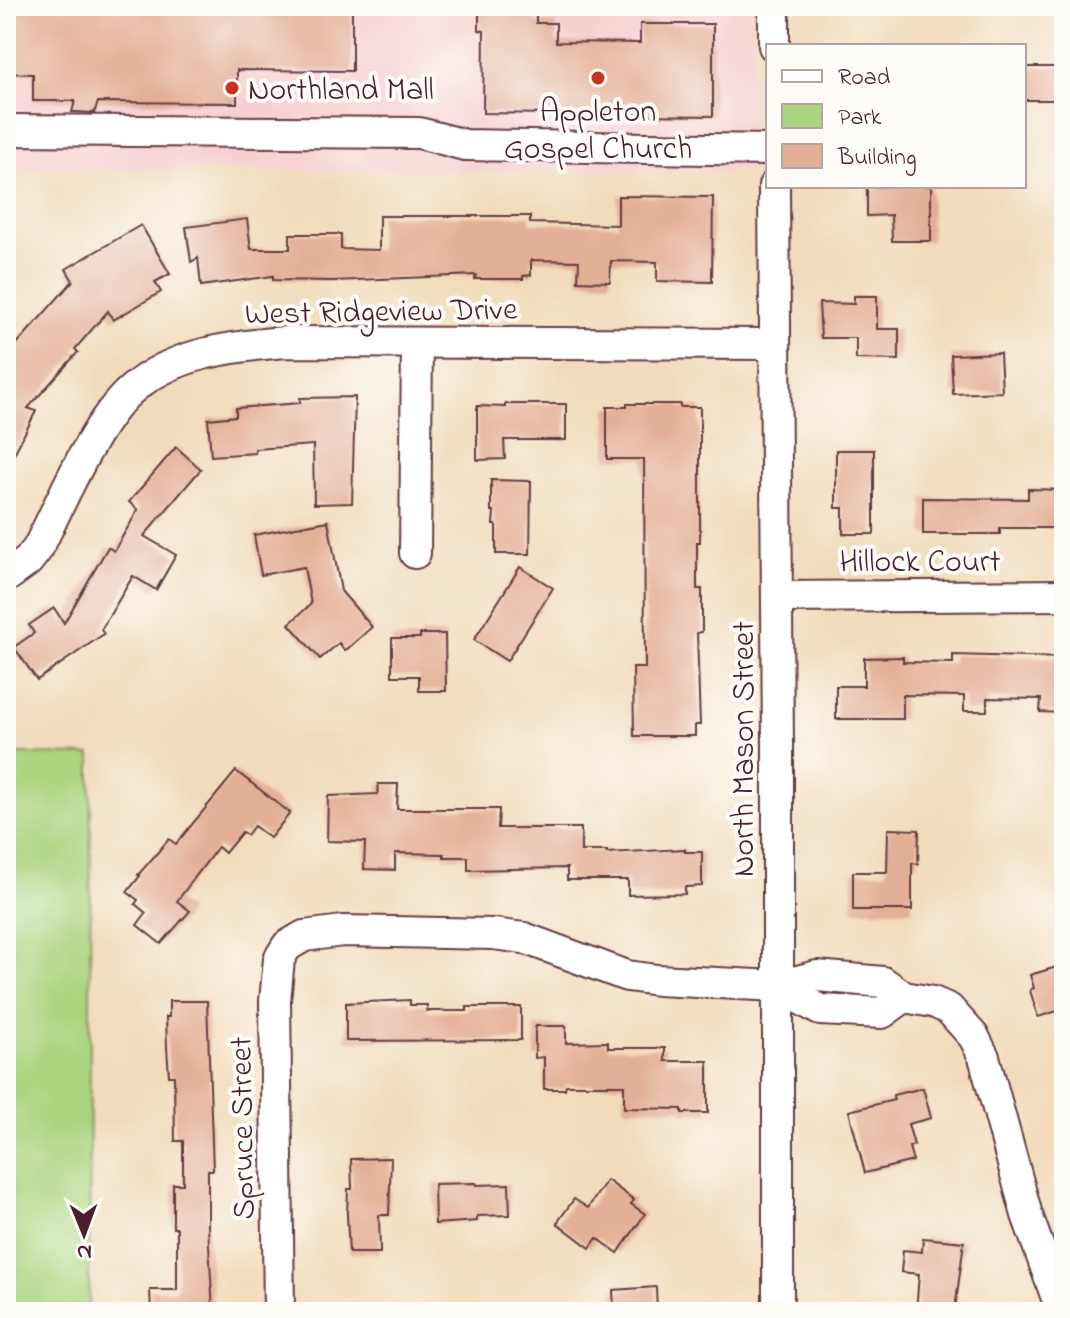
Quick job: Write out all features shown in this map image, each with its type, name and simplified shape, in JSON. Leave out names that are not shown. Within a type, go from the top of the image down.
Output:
[{"type":"street","points":[[774,6],[774,44]]},
{"type":"street","points":[[6,130],[419,133],[465,145],[766,150]]},
{"type":"street","name":"North Mason Street","points":[[774,188],[778,1312]]},
{"type":"street","name":"West Ridgeview Drive","points":[[6,577],[28,561],[38,548],[100,428],[131,390],[158,373],[203,354],[244,345],[286,342],[774,344]]},
{"type":"street","points":[[415,553],[417,344]]},
{"type":"street","name":"Hillock Court","points":[[777,597],[1064,595]]},
{"type":"street","name":"Spruce Street","points":[[279,1312],[275,1001],[279,959],[287,946],[304,936],[343,931],[493,934],[524,938],[627,976],[778,986]]},
{"type":"street","points":[[778,986],[820,1010],[882,1013],[904,997],[933,1002],[949,1009],[974,1037],[984,1057],[1027,1215],[1062,1312]]},
{"type":"shaded area","name":"Northland Mall","points":[[6,6],[752,6],[753,172],[6,170]]},
{"type":"green space","points":[[6,754],[91,755],[89,1312],[6,1312]]},
{"type":"building","points":[[6,6],[352,6],[352,71],[237,70],[237,103],[98,102],[94,113],[72,112],[75,101],[33,101],[33,74],[6,73]]},
{"type":"building","name":"Appleton Gospel Church","points":[[479,6],[536,6],[536,23],[556,23],[556,42],[640,43],[640,24],[713,24],[713,116],[483,113],[484,31],[479,30]]},
{"type":"building","points":[[1026,67],[1064,67],[1064,100],[1026,100]]},
{"type":"building","points":[[867,188],[931,188],[931,241],[892,241],[891,215],[867,216]]},
{"type":"building","points":[[618,196],[713,197],[712,282],[657,281],[657,262],[611,261],[610,282],[578,281],[579,261],[531,260],[531,275],[523,276],[523,279],[475,279],[476,275],[333,281],[273,280],[273,276],[201,286],[198,258],[191,262],[186,227],[247,219],[251,249],[290,249],[290,234],[341,234],[341,249],[379,250],[379,216],[530,216],[530,223],[618,225]]},
{"type":"building","points":[[141,225],[170,274],[155,282],[161,292],[113,320],[108,311],[75,349],[78,352],[28,408],[36,411],[6,470],[6,356],[73,281],[66,269]]},
{"type":"building","points":[[854,296],[877,296],[877,329],[899,329],[899,360],[856,359],[856,338],[821,338],[819,303],[854,304]]},
{"type":"building","points":[[1000,353],[1002,392],[953,394],[951,355]]},
{"type":"building","points":[[355,397],[352,503],[314,504],[313,445],[211,456],[208,419],[236,416],[236,408],[300,403],[300,398]]},
{"type":"building","points":[[505,404],[566,404],[566,440],[504,440],[505,459],[477,460],[477,406],[505,407]]},
{"type":"building","points":[[627,404],[700,407],[697,589],[702,589],[702,632],[697,633],[700,725],[695,725],[695,736],[634,736],[633,668],[645,668],[644,459],[607,459],[607,407],[627,407]]},
{"type":"building","points":[[176,447],[201,469],[144,536],[176,555],[156,590],[133,576],[101,630],[104,634],[37,680],[14,647],[34,633],[29,625],[54,608],[64,623],[108,547],[114,551],[138,510],[129,502]]},
{"type":"building","points":[[836,450],[874,450],[874,534],[843,534],[843,508],[836,508]]},
{"type":"building","points":[[491,480],[531,481],[530,554],[496,554]]},
{"type":"building","points":[[1028,489],[1064,490],[1064,528],[1000,528],[1000,534],[923,534],[923,498],[1028,499]]},
{"type":"building","points":[[328,521],[341,591],[372,627],[345,651],[339,643],[320,659],[289,624],[311,604],[304,567],[261,575],[254,535]]},
{"type":"building","points":[[520,567],[553,588],[507,661],[474,640]]},
{"type":"building","points":[[420,634],[445,634],[446,691],[419,691],[419,676],[392,676],[392,638],[420,638]]},
{"type":"building","points":[[953,655],[1064,658],[1063,713],[1040,712],[1041,699],[987,698],[987,711],[964,711],[964,696],[903,695],[903,719],[836,719],[836,686],[864,686],[864,658],[903,657],[903,662],[953,663]]},
{"type":"building","points":[[236,771],[290,813],[270,838],[254,826],[247,835],[242,832],[225,853],[218,847],[177,901],[190,911],[161,944],[137,925],[146,913],[135,904],[138,900],[127,892],[169,839],[176,844]]},
{"type":"building","points":[[378,784],[398,784],[397,809],[499,809],[498,828],[581,828],[581,851],[607,853],[685,849],[685,852],[702,852],[702,886],[685,887],[685,894],[628,895],[628,880],[567,880],[567,868],[468,870],[468,857],[444,857],[444,854],[395,853],[395,870],[364,869],[365,842],[327,841],[328,796],[378,794]]},
{"type":"building","points":[[888,829],[919,830],[918,864],[912,863],[912,910],[853,910],[853,872],[887,872]]},
{"type":"building","points":[[1060,966],[1064,979],[1064,1009],[1038,1017],[1030,990],[1034,988],[1030,975]]},
{"type":"building","points":[[410,1000],[410,1005],[427,1005],[427,1011],[521,1007],[521,1040],[346,1041],[346,1003]]},
{"type":"building","points":[[169,1001],[207,1001],[213,1170],[208,1170],[208,1227],[213,1312],[151,1312],[150,1290],[177,1290],[173,1184],[183,1184],[183,1141],[175,1141],[174,1076],[169,1076],[167,1047]]},
{"type":"building","points":[[535,1026],[566,1026],[566,1043],[608,1042],[608,1048],[665,1048],[665,1061],[708,1061],[708,1113],[682,1113],[682,1109],[624,1108],[624,1085],[566,1085],[565,1089],[544,1089],[544,1057],[535,1058]]},
{"type":"building","points":[[923,1088],[931,1118],[908,1124],[914,1145],[909,1147],[913,1161],[865,1173],[849,1111],[894,1100],[893,1095]]},
{"type":"building","points":[[391,1158],[389,1215],[379,1215],[380,1253],[349,1253],[347,1215],[348,1189],[352,1189],[351,1159]]},
{"type":"building","points":[[607,1180],[634,1200],[631,1204],[645,1214],[618,1253],[597,1238],[590,1248],[557,1223],[574,1199],[588,1208]]},
{"type":"building","points":[[434,1184],[509,1184],[510,1215],[477,1216],[477,1221],[435,1224]]},
{"type":"building","points":[[923,1238],[964,1242],[955,1310],[916,1312],[919,1274],[901,1272],[903,1250],[922,1252]]},
{"type":"building","points":[[656,1287],[657,1312],[614,1312],[613,1290]]},
{"type":"place","name":"Appleton Gospel Church","points":[[598,78]]},
{"type":"place","name":"Northland Mall","points":[[232,88]]}]
